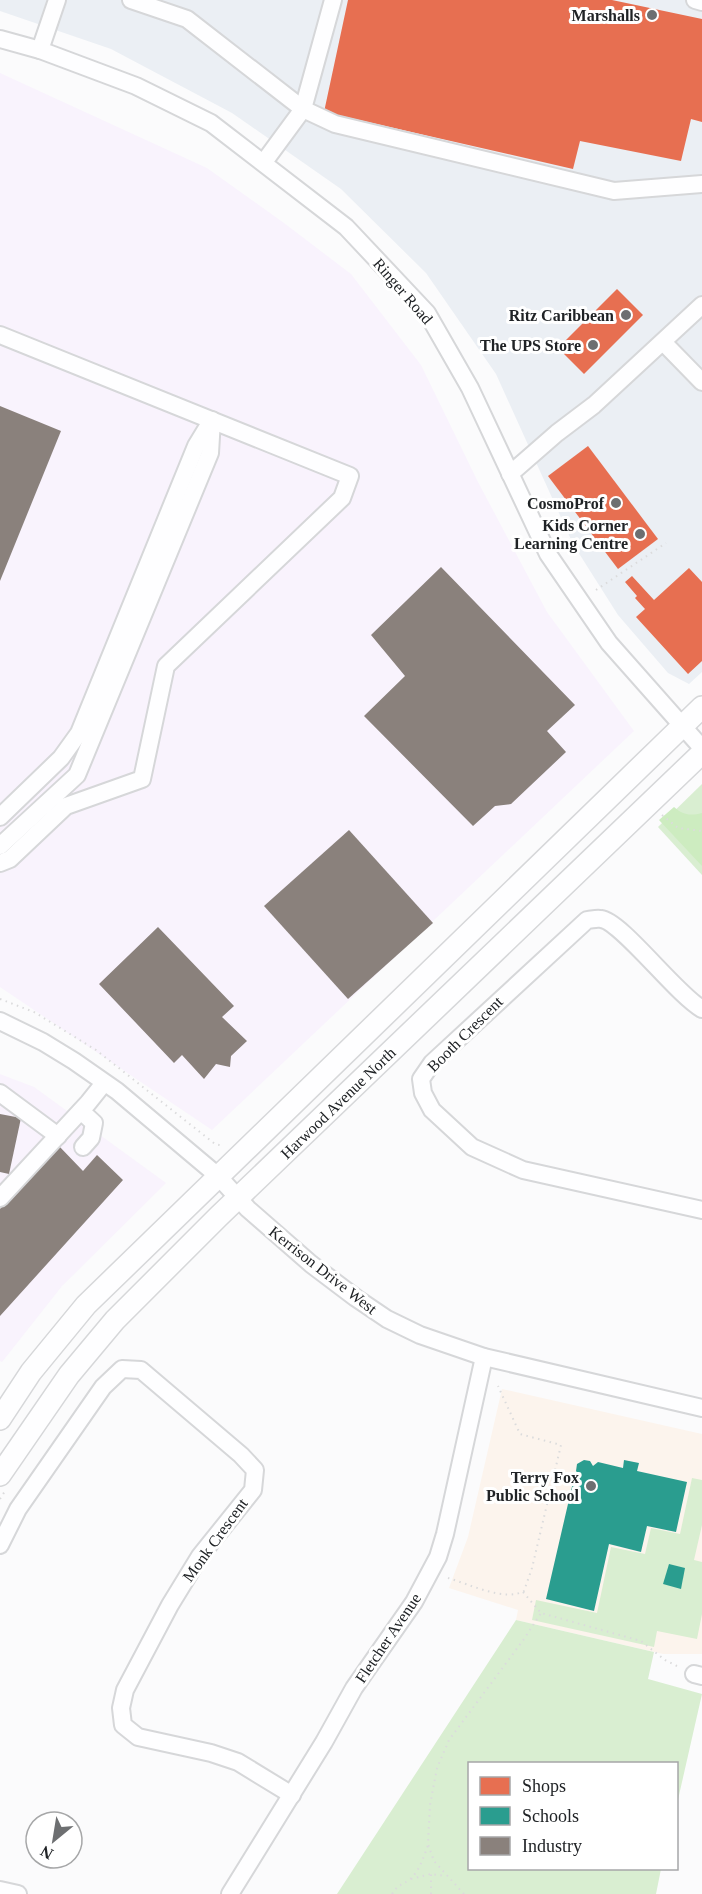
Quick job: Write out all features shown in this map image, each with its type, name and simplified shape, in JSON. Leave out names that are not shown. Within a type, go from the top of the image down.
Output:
[{"type":"main road","name":"Harwood Avenue North","points":[[3,1410],[86,1305],[702,707]]},
{"type":"main road","name":"Harwood Avenue North","points":[[0,1475],[69,1375],[115,1320],[238,1198],[702,753]]},
{"type":"street","points":[[40,50],[57,0]]},
{"type":"street","points":[[131,0],[187,19],[303,109],[335,124],[615,191],[702,184]]},
{"type":"street","points":[[264,162],[303,109],[333,0]]},
{"type":"street","points":[[694,0],[702,2]]},
{"type":"street","name":"Ringer Road","points":[[0,39],[40,50],[136,86],[210,123],[264,162],[346,227],[427,313],[470,388],[548,554],[609,643],[702,748]]},
{"type":"street","points":[[510,474],[594,405],[702,305]]},
{"type":"street","points":[[0,335],[351,476],[342,498],[166,666],[142,780],[66,806],[10,859],[0,863]]},
{"type":"street","points":[[663,342],[702,381]]},
{"type":"street","points":[[0,817],[61,758],[79,732],[196,446],[212,420]]},
{"type":"street","points":[[0,846],[77,775],[210,453],[212,420]]},
{"type":"street","name":"Booth Crescent","points":[[702,1009],[685,997],[621,931],[603,919],[587,920],[432,1063],[421,1079],[423,1093],[432,1110],[472,1147],[523,1170],[702,1210]]},
{"type":"street","name":"Kerrison Drive West","points":[[0,1021],[51,1047],[105,1083],[218,1176],[238,1198],[311,1263],[387,1319],[420,1335],[484,1357],[702,1408]]},
{"type":"street","points":[[0,1198],[105,1083]]},
{"type":"street","points":[[0,1093],[58,1136]]},
{"type":"street","points":[[81,1111],[94,1123],[91,1138],[83,1147]]},
{"type":"street","name":"Fletcher Avenue","points":[[230,1894],[354,1689],[414,1602],[438,1557],[484,1357]]},
{"type":"street","name":"Monk Crescent","points":[[0,1545],[24,1499],[103,1387],[122,1369],[141,1370],[241,1455],[255,1470],[253,1490],[200,1556],[170,1605],[125,1690],[121,1708],[123,1725],[138,1737],[211,1753],[238,1762],[291,1795]]},
{"type":"street","points":[[0,1890],[18,1894]]},
{"type":"path","points":[[596,590],[666,543]]},
{"type":"path","points":[[648,805],[678,828],[702,831]]},
{"type":"path","points":[[0,999],[34,1012],[96,1050],[215,1144],[221,1144],[236,1158]]},
{"type":"path","points":[[448,1578],[496,1593],[517,1595],[523,1592],[532,1568],[561,1445],[520,1434],[498,1386]]},
{"type":"path","points":[[523,1592],[541,1613],[641,1641],[665,1660],[698,1675]]},
{"type":"path","points":[[411,1879],[421,1864],[428,1844],[430,1805],[437,1768],[449,1740],[541,1613]]},
{"type":"path","points":[[428,1844],[434,1861],[464,1894]]},
{"type":"path","points":[[392,1894],[400,1884],[411,1879],[431,1874],[447,1876]]},
{"type":"path","points":[[431,1874],[431,1894]]},
{"type":"shaded area","points":[[0,0],[702,0],[702,672],[689,684],[668,673],[618,615],[573,544],[496,374],[426,273],[341,189],[232,113],[111,49],[0,11]]},
{"type":"shaded area","points":[[0,73],[207,168],[351,274],[421,365],[478,482],[547,612],[634,731],[212,1130],[0,987]]},
{"type":"shaded area","points":[[0,1074],[34,1087],[166,1183],[62,1286],[2,1362],[0,1361]]},
{"type":"shaded area","name":"Terry Fox Public School","points":[[502,1389],[702,1434],[702,1654],[663,1654],[516,1620],[518,1610],[449,1588],[468,1537]]},
{"type":"green space","points":[[702,784],[702,875],[658,827]]},
{"type":"green space","points":[[674,807],[687,814],[702,813],[702,866],[659,820]]},
{"type":"green space","points":[[692,1478],[702,1480],[702,1525],[694,1560],[702,1562],[702,1614],[697,1639],[657,1631],[654,1647],[532,1620],[536,1600],[597,1613],[611,1547],[645,1554],[651,1528],[680,1534]]},
{"type":"green space","points":[[516,1620],[654,1652],[648,1679],[702,1694],[678,1800],[678,1762],[468,1762],[468,1870],[661,1870],[656,1894],[337,1894]]},
{"type":"building: Shops","points":[[348,0],[612,0],[702,19],[702,122],[691,119],[681,161],[580,141],[573,169],[324,112]]},
{"type":"building: Shops","points":[[617,289],[643,315],[584,374],[558,348]]},
{"type":"building: Shops","points":[[588,446],[658,539],[618,569],[548,476]]},
{"type":"building: Shops","points":[[689,568],[702,582],[702,661],[688,674],[636,617],[645,609],[625,582],[632,576],[654,600]]},
{"type":"building: Schools","points":[[584,1460],[590,1461],[593,1466],[598,1462],[623,1468],[624,1460],[639,1463],[637,1471],[687,1482],[676,1532],[647,1526],[641,1552],[609,1544],[594,1611],[546,1599],[574,1478],[579,1475],[576,1471],[577,1464]]},
{"type":"building: Schools","points":[[669,1564],[685,1568],[681,1589],[663,1584]]},
{"type":"building: Industry","points":[[0,406],[61,431],[0,581]]},
{"type":"building: Industry","points":[[441,567],[575,705],[547,731],[566,752],[511,804],[495,806],[473,826],[364,716],[405,676],[371,635]]},
{"type":"building: Industry","points":[[349,830],[433,923],[348,999],[264,906]]},
{"type":"building: Industry","points":[[158,927],[234,1006],[222,1017],[247,1041],[231,1056],[230,1067],[216,1064],[204,1079],[182,1055],[174,1063],[99,984]]},
{"type":"building: Industry","points":[[0,1114],[21,1118],[9,1174],[0,1172]]},
{"type":"building: Industry","points":[[58,1145],[83,1171],[97,1155],[123,1180],[0,1316],[0,1209]]},
{"type":"place","name":"Marshalls","points":[[652,15]]},
{"type":"place","name":"Ritz Caribbean","points":[[626,315]]},
{"type":"place","name":"The UPS Store","points":[[593,345]]},
{"type":"place","name":"CosmoProf","points":[[616,503]]},
{"type":"place","name":"Kids Corner Learning Centre","points":[[640,534]]},
{"type":"place","name":"Terry Fox Public School","points":[[591,1486]]}]
